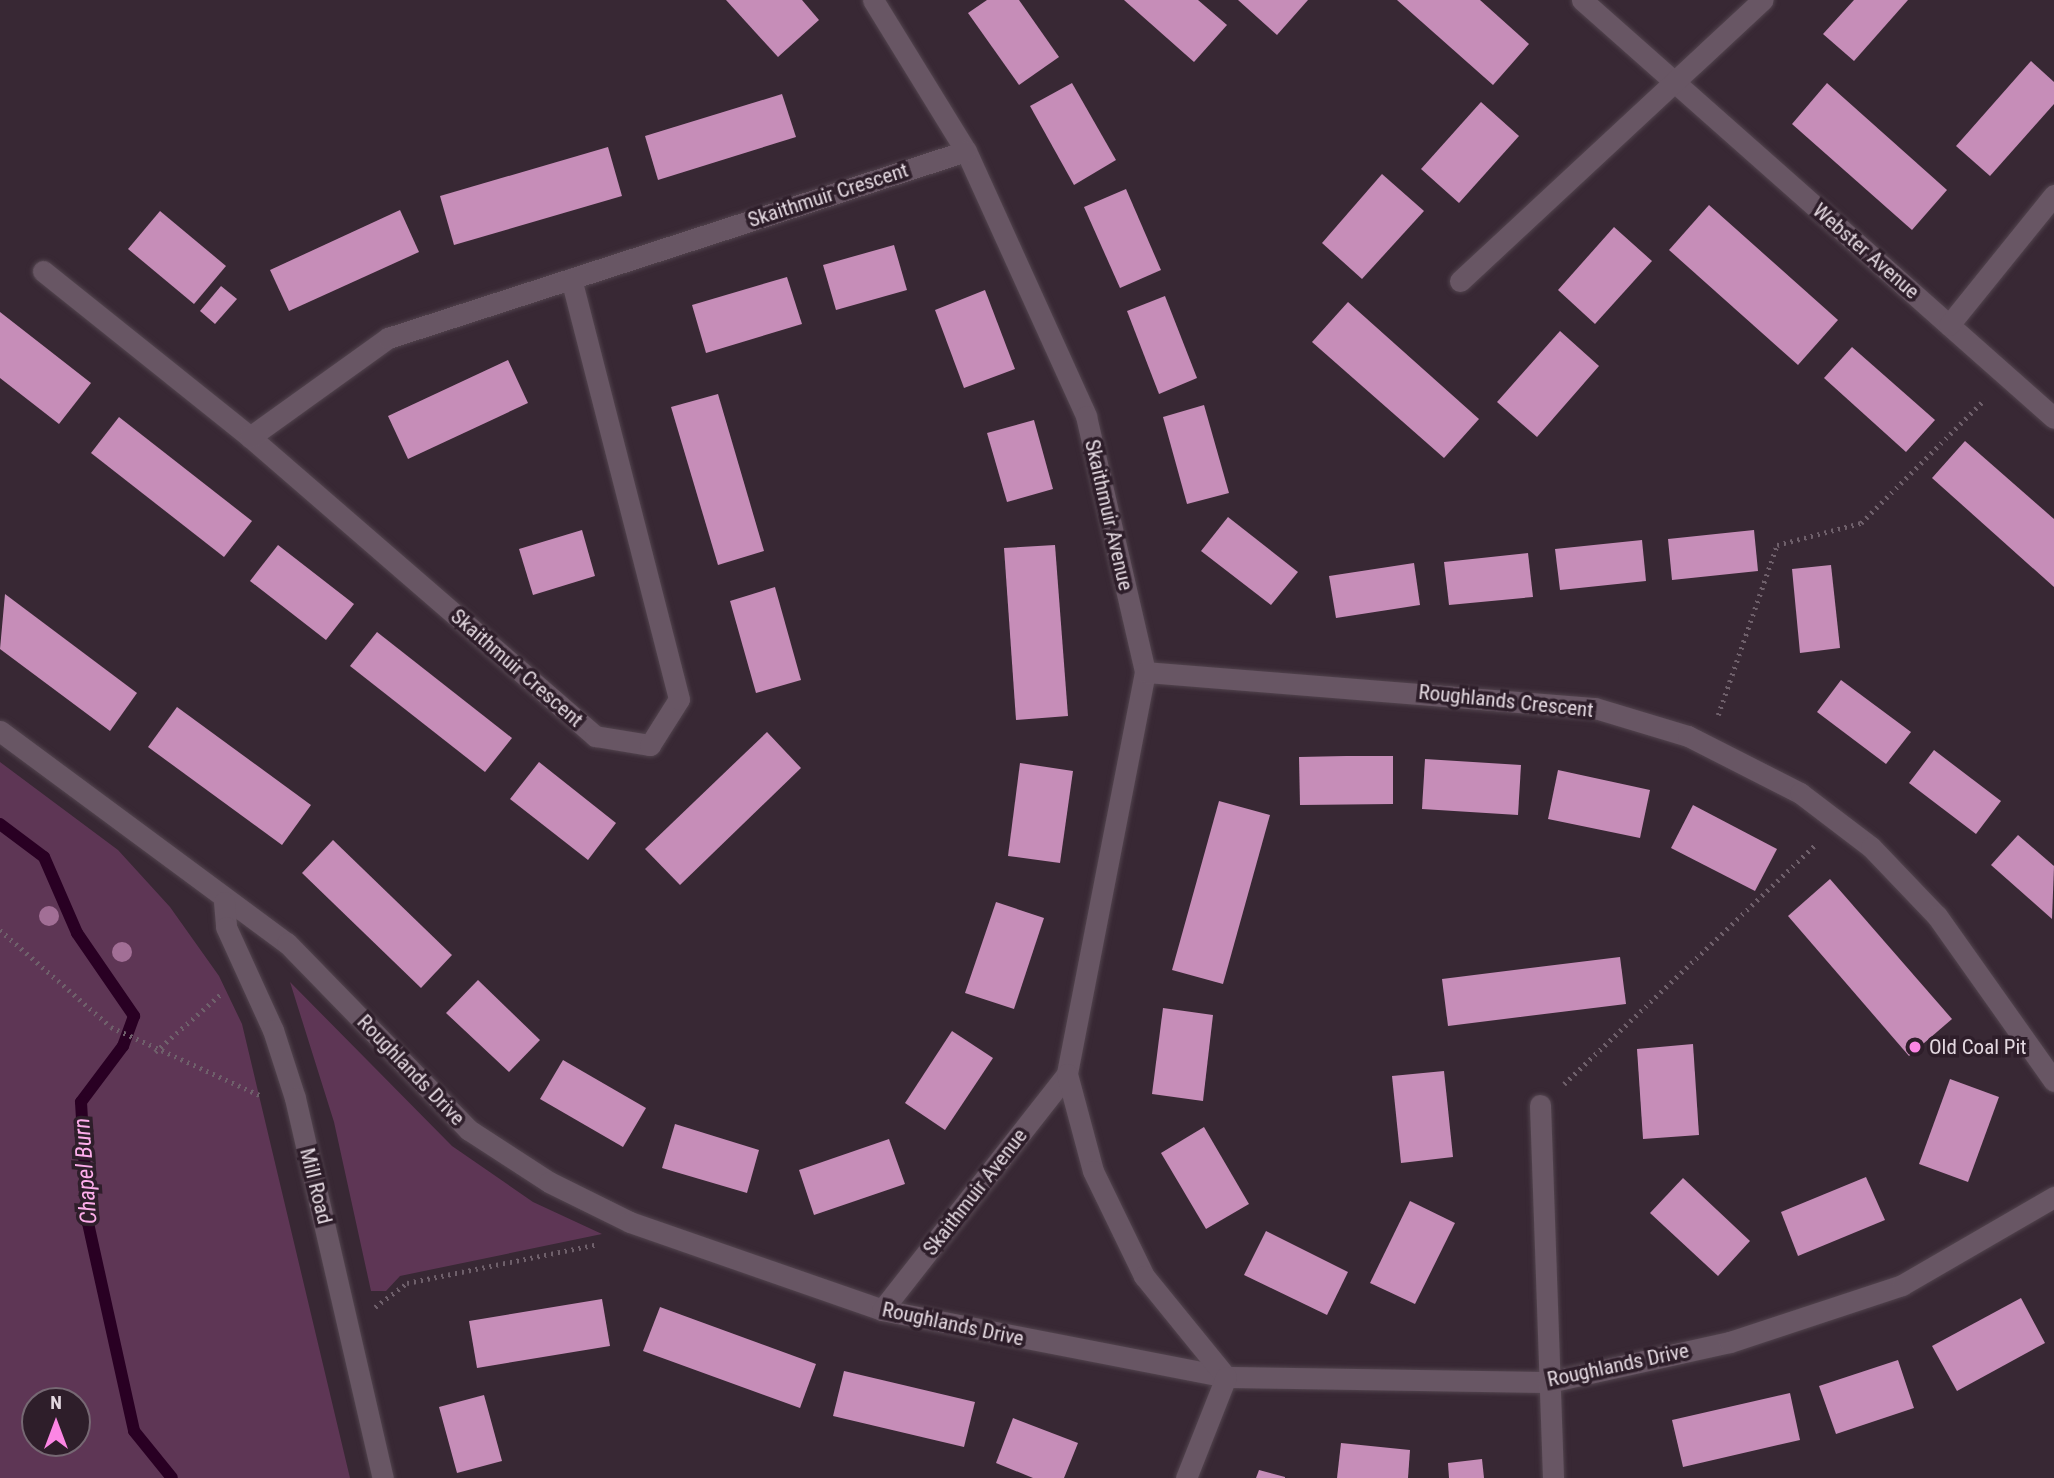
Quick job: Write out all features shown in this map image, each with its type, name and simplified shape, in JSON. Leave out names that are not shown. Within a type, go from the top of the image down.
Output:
[{"type":"street","name":"Skaithmuir Avenue","points":[[873,0],[966,150],[1086,416],[1145,672],[1067,1074],[1093,1171],[1144,1276],[1226,1377]]},
{"type":"street","name":"Webster Avenue","points":[[1582,0],[2054,418]]},
{"type":"street","points":[[1460,281],[1677,85],[1762,0]]},
{"type":"street","name":"Skaithmuir Crescent","points":[[250,437],[388,338],[966,150]]},
{"type":"street","points":[[1949,325],[2054,195]]},
{"type":"street","name":"Skaithmuir Crescent","points":[[43,271],[250,437],[595,736],[650,745],[679,699],[570,279]]},
{"type":"street","name":"Roughlands Crescent","points":[[1145,672],[1595,708],[1707,746],[1800,793],[1838,822],[1937,916],[2054,1081]]},
{"type":"street","name":"Roughlands Drive","points":[[0,731],[224,902],[287,943],[469,1130],[549,1182],[630,1222],[882,1310],[1226,1377],[1549,1382],[1730,1342],[1902,1285],[2054,1198]]},
{"type":"street","name":"Mill Road","points":[[224,902],[226,927],[247,971],[295,1098],[383,1478]]},
{"type":"street","name":"Skaithmuir Avenue","points":[[882,1310],[1067,1074]]},
{"type":"street","points":[[1540,1105],[1553,1478]]},
{"type":"street","points":[[1186,1478],[1226,1377]]},
{"type":"path","points":[[1707,746],[1777,545],[1861,523],[2007,376]]},
{"type":"path","points":[[1540,1105],[1838,822]]},
{"type":"path","points":[[0,930],[111,1027],[155,1052],[250,1095],[295,1098]]},
{"type":"path","points":[[155,1052],[247,971]]},
{"type":"path","points":[[347,1316],[386,1303],[407,1283],[610,1241],[630,1222]]},
{"type":"shaded area","points":[[0,762],[118,850],[170,907],[219,976],[242,1024],[350,1478],[0,1478]]},
{"type":"shaded area","points":[[290,982],[452,1146],[533,1202],[602,1234],[400,1276],[386,1291],[371,1291],[334,1122]]},
{"type":"building","points":[[726,0],[802,0],[819,20],[778,57]]},
{"type":"building","points":[[987,0],[1019,0],[1059,57],[1019,85],[968,13]]},
{"type":"building","points":[[1124,0],[1198,0],[1227,25],[1194,62]]},
{"type":"building","points":[[1238,0],[1308,0],[1277,35]]},
{"type":"building","points":[[1397,0],[1480,0],[1529,44],[1493,85]]},
{"type":"building","points":[[1854,0],[1908,0],[1854,61],[1823,34]]},
{"type":"building","points":[[2031,61],[2054,82],[2054,104],[1990,176],[1956,146]]},
{"type":"building","points":[[1072,83],[1116,160],[1074,185],[1030,106]]},
{"type":"building","points":[[1827,83],[1947,190],[1912,230],[1792,124]]},
{"type":"building","points":[[782,94],[796,137],[658,180],[645,136]]},
{"type":"building","points":[[1481,102],[1519,136],[1459,203],[1421,169]]},
{"type":"building","points":[[608,147],[622,196],[454,245],[440,196]]},
{"type":"building","points":[[1382,174],[1424,211],[1362,279],[1322,243]]},
{"type":"building","points":[[1126,189],[1161,270],[1120,288],[1084,207]]},
{"type":"building","points":[[1709,205],[1838,320],[1798,365],[1669,250]]},
{"type":"building","points":[[400,210],[419,252],[289,311],[270,270]]},
{"type":"building","points":[[160,211],[226,266],[194,304],[128,249]]},
{"type":"building","points":[[1614,227],[1652,261],[1595,324],[1558,290]]},
{"type":"building","points":[[894,245],[907,290],[836,310],[823,265]]},
{"type":"building","points":[[787,277],[802,324],[706,353],[692,305]]},
{"type":"building","points":[[221,286],[237,299],[215,324],[200,311]]},
{"type":"building","points":[[985,290],[1015,369],[964,388],[935,310]]},
{"type":"building","points":[[1165,296],[1197,378],[1159,394],[1127,311]]},
{"type":"building","points":[[1348,302],[1479,419],[1444,458],[1312,342]]},
{"type":"building","points":[[0,312],[91,383],[59,424],[0,378]]},
{"type":"building","points":[[1560,331],[1599,366],[1537,437],[1497,402]]},
{"type":"building","points":[[1852,347],[1935,420],[1906,452],[1824,378]]},
{"type":"building","points":[[508,360],[528,403],[408,459],[388,416]]},
{"type":"building","points":[[718,394],[764,551],[718,565],[671,407]]},
{"type":"building","points":[[1204,405],[1229,493],[1187,504],[1163,417]]},
{"type":"building","points":[[119,417],[252,521],[224,557],[91,453]]},
{"type":"building","points":[[1034,420],[1053,489],[1007,502],[987,433]]},
{"type":"building","points":[[1965,441],[2054,519],[2054,587],[1932,478]]},
{"type":"building","points":[[1228,517],[1298,572],[1271,605],[1201,551]]},
{"type":"building","points":[[582,530],[595,576],[533,595],[519,549]]},
{"type":"building","points":[[1754,530],[1758,571],[1672,580],[1668,539]]},
{"type":"building","points":[[1642,540],[1646,581],[1560,590],[1555,549]]},
{"type":"building","points":[[278,545],[354,604],[326,640],[250,581]]},
{"type":"building","points":[[1055,545],[1068,716],[1016,720],[1004,548]]},
{"type":"building","points":[[1528,553],[1533,597],[1449,605],[1444,562]]},
{"type":"building","points":[[1414,563],[1420,605],[1336,618],[1329,576]]},
{"type":"building","points":[[1831,565],[1840,648],[1800,653],[1792,569]]},
{"type":"building","points":[[775,587],[801,680],[756,693],[730,601]]},
{"type":"building","points":[[5,594],[137,693],[110,731],[0,649]]},
{"type":"building","points":[[377,632],[512,738],[485,772],[350,666]]},
{"type":"building","points":[[1841,680],[1911,732],[1886,764],[1817,712]]},
{"type":"building","points":[[177,707],[311,805],[282,845],[148,747]]},
{"type":"building","points":[[767,732],[801,768],[680,885],[645,849]]},
{"type":"building","points":[[1934,750],[2001,801],[1976,834],[1909,783]]},
{"type":"building","points":[[1393,756],[1393,804],[1300,805],[1299,757]]},
{"type":"building","points":[[1425,759],[1521,765],[1518,815],[1422,809]]},
{"type":"building","points":[[539,762],[616,823],[588,860],[510,799]]},
{"type":"building","points":[[1020,763],[1073,771],[1060,863],[1008,856]]},
{"type":"building","points":[[1558,770],[1650,790],[1640,838],[1548,819]]},
{"type":"building","points":[[1219,801],[1270,815],[1223,984],[1172,970]]},
{"type":"building","points":[[1693,805],[1777,849],[1755,891],[1671,848]]},
{"type":"building","points":[[2018,835],[2054,866],[2052,919],[1991,865]]},
{"type":"building","points":[[333,840],[452,955],[421,988],[302,873]]},
{"type":"building","points":[[1830,879],[1952,1019],[1909,1056],[1788,916]]},
{"type":"building","points":[[996,902],[1044,918],[1014,1009],[965,993]]},
{"type":"building","points":[[1620,957],[1626,1004],[1448,1026],[1442,979]]},
{"type":"building","points":[[478,980],[540,1040],[509,1072],[446,1013]]},
{"type":"building","points":[[1163,1008],[1213,1015],[1203,1101],[1152,1094]]},
{"type":"building","points":[[952,1031],[993,1058],[945,1130],[905,1103]]},
{"type":"building","points":[[1693,1044],[1699,1135],[1643,1139],[1637,1049]]},
{"type":"building","points":[[563,1060],[646,1108],[623,1147],[540,1099]]},
{"type":"building","points":[[1444,1071],[1453,1157],[1401,1163],[1392,1076]]},
{"type":"building","points":[[1950,1079],[1999,1097],[1968,1182],[1919,1164]]},
{"type":"building","points":[[675,1124],[759,1150],[747,1193],[662,1168]]},
{"type":"building","points":[[1204,1127],[1249,1204],[1206,1229],[1161,1153]]},
{"type":"building","points":[[889,1139],[905,1184],[814,1215],[799,1170]]},
{"type":"building","points":[[1866,1177],[1885,1220],[1798,1256],[1781,1212]]},
{"type":"building","points":[[1683,1178],[1750,1241],[1718,1276],[1650,1213]]},
{"type":"building","points":[[1410,1201],[1455,1223],[1415,1304],[1370,1283]]},
{"type":"building","points":[[1266,1231],[1348,1272],[1327,1315],[1244,1275]]},
{"type":"building","points":[[2021,1298],[2045,1343],[1957,1391],[1932,1346]]},
{"type":"building","points":[[602,1299],[610,1346],[477,1368],[469,1321]]},
{"type":"building","points":[[660,1307],[816,1364],[800,1408],[643,1351]]},
{"type":"building","points":[[1898,1360],[1914,1408],[1836,1434],[1819,1386]]},
{"type":"building","points":[[844,1371],[975,1402],[964,1447],[833,1416]]},
{"type":"building","points":[[1790,1393],[1800,1440],[1683,1467],[1672,1420]]},
{"type":"building","points":[[484,1395],[502,1461],[457,1473],[439,1407]]},
{"type":"building","points":[[1013,1418],[1078,1443],[1064,1478],[1033,1478],[996,1463]]},
{"type":"building","points":[[1341,1443],[1410,1450],[1408,1478],[1337,1478]]},
{"type":"building","points":[[1482,1459],[1484,1478],[1449,1478],[1448,1463]]},
{"type":"building","points":[[1259,1470],[1285,1477],[1285,1478],[1256,1478]]},
{"type":"waterway","name":"Chapel Burn","points":[[0,824],[44,857],[77,933],[134,1016],[123,1046],[81,1102],[88,1223],[134,1431],[172,1478]]},
{"type":"place","name":"Old Coal Pit","points":[[1915,1047]]}]
